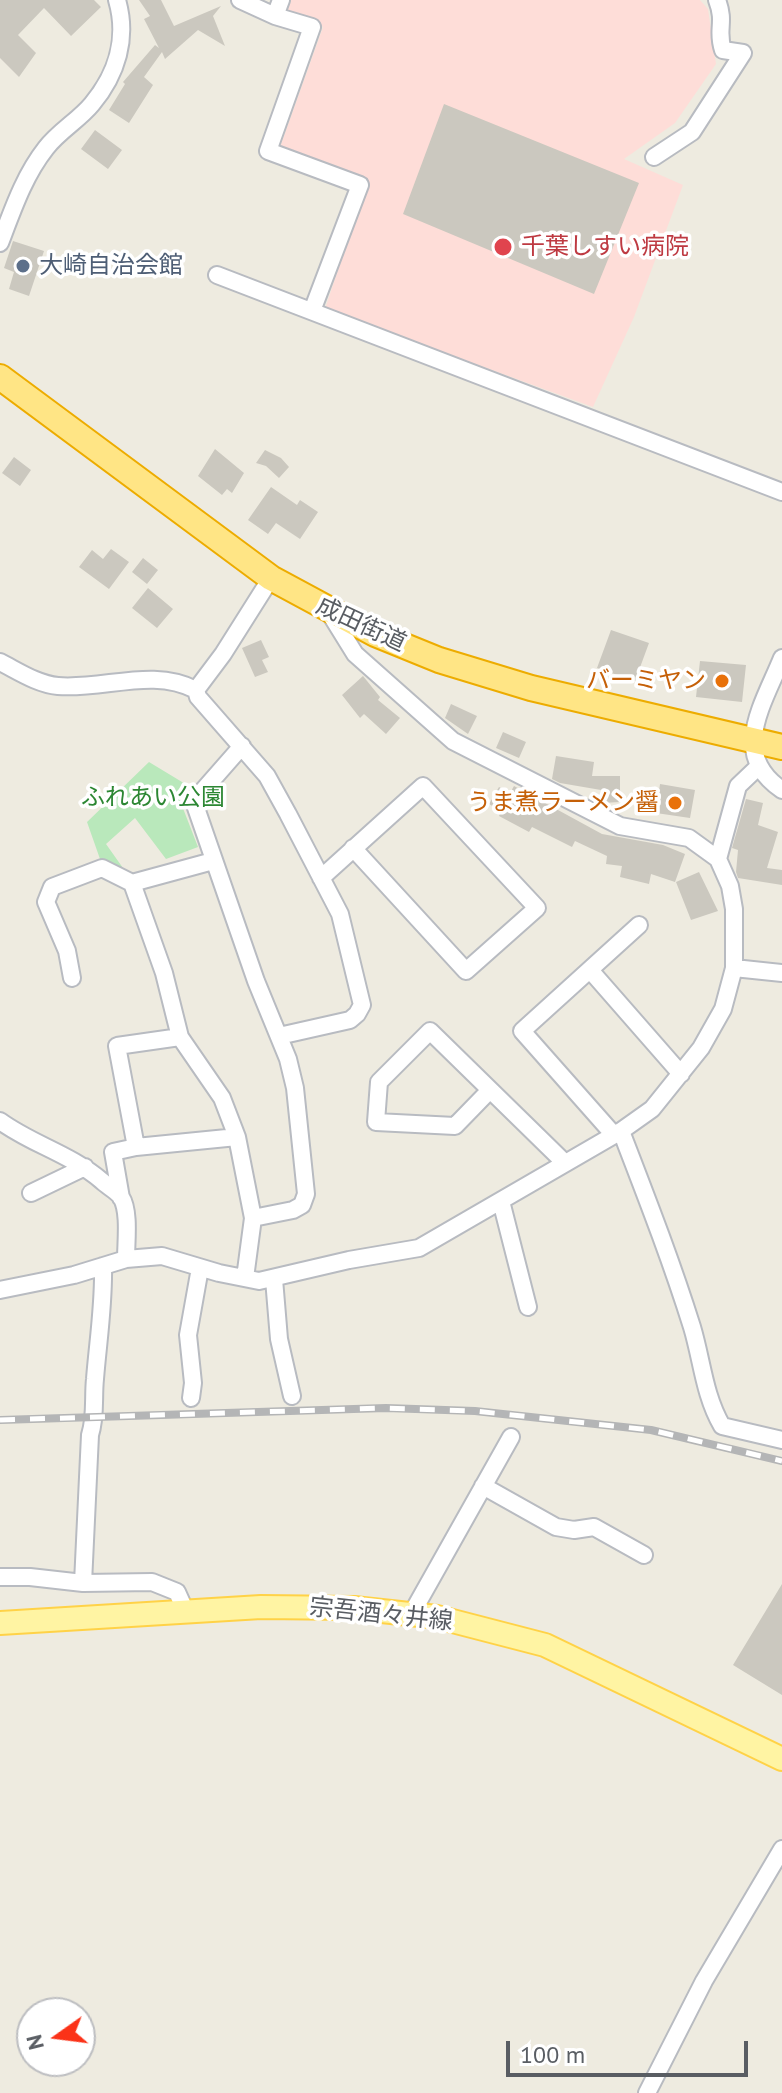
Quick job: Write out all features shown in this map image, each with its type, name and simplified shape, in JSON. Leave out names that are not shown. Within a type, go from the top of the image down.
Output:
[{"type":"highway","name":"成田街道","points":[[0,377],[271,578],[375,634],[439,660],[531,688],[782,747]]},
{"type":"main road","name":"宗吾酒々井線","points":[[0,1623],[300,1607],[437,1617],[545,1645],[782,1759]]},
{"type":"street","points":[[0,243],[23,183],[47,146],[91,105],[108,80],[122,40],[123,17],[117,0]]},
{"type":"street","points":[[240,0],[278,8],[312,27],[268,151],[360,185],[312,311]]},
{"type":"street","points":[[654,157],[692,132],[743,53],[723,50],[719,38],[724,17],[717,0]]},
{"type":"street","points":[[217,275],[782,492]]},
{"type":"street","points":[[196,690],[223,654],[271,578]]},
{"type":"street","points":[[0,1290],[126,1259],[162,1256],[259,1281],[419,1248],[618,1133],[652,1109],[701,1048],[723,1009],[734,968],[734,909],[730,886],[718,859],[689,838],[620,826],[453,741],[355,654],[328,611]]},
{"type":"street","points":[[782,658],[751,738],[758,767],[770,782],[782,790]]},
{"type":"street","points":[[0,662],[38,681],[59,686],[144,680],[180,682],[196,690],[198,697],[267,776],[340,914],[362,1005],[350,1020],[279,1036]]},
{"type":"street","points":[[242,746],[199,795],[195,805],[295,1088],[306,1194],[302,1205],[293,1210],[253,1218]]},
{"type":"street","points":[[718,859],[738,786],[758,767]]},
{"type":"street","points":[[321,878],[353,848],[423,786],[537,908],[466,971],[353,848]]},
{"type":"street","points":[[72,978],[67,951],[46,902],[52,887],[102,868],[132,883],[213,861]]},
{"type":"street","points":[[132,883],[164,973],[180,1037],[222,1098],[237,1137],[253,1218],[245,1278]]},
{"type":"street","points":[[639,925],[522,1031],[618,1133],[670,1259],[698,1346],[711,1408],[722,1426],[780,1438]]},
{"type":"street","points":[[734,968],[782,973]]},
{"type":"street","points":[[590,970],[681,1074]]},
{"type":"street","points":[[490,1090],[455,1126],[376,1122],[379,1082],[430,1031],[565,1163]]},
{"type":"street","points":[[136,1147],[117,1046],[180,1037]]},
{"type":"street","points":[[0,1121],[17,1133],[61,1152],[85,1167],[121,1198]]},
{"type":"street","points":[[126,1259],[125,1213],[113,1152],[237,1137]]},
{"type":"street","points":[[31,1193],[85,1167]]},
{"type":"street","points":[[501,1201],[528,1307]]},
{"type":"street","points":[[83,1583],[90,1435],[103,1310],[103,1266]]},
{"type":"street","points":[[191,1398],[193,1383],[188,1335],[200,1268]]},
{"type":"street","points":[[274,1279],[279,1339],[292,1396]]},
{"type":"street","points":[[412,1613],[511,1437]]},
{"type":"street","points":[[483,1486],[556,1527],[574,1530],[594,1527],[644,1555]]},
{"type":"street","points":[[0,1577],[83,1583],[152,1582],[177,1592],[186,1612]]},
{"type":"street","points":[[647,2093],[704,1981],[782,1849]]},
{"type":"shaded area","name":"千葉しすい病院","points":[[291,0],[700,0],[708,9],[716,64],[675,123],[624,159],[683,185],[634,317],[593,407],[325,309],[367,182],[280,147],[323,27],[288,10]]},
{"type":"green space","name":"ふれあい公園","points":[[149,762],[187,785],[179,798],[198,847],[166,859],[135,818],[106,844],[123,868],[100,859],[87,822]]},
{"type":"building","points":[[0,0],[94,0],[101,7],[71,36],[44,8],[18,35],[36,53],[19,77],[0,58]]},
{"type":"building","points":[[139,0],[161,0],[174,26],[221,6],[213,16],[225,46],[198,30],[165,59],[162,52],[144,77],[153,85],[129,123],[109,110],[125,84],[123,82],[155,45],[159,48],[144,19],[150,16]]},
{"type":"building","points":[[444,104],[639,183],[594,294],[403,214]]},
{"type":"building","points":[[95,130],[122,150],[108,169],[81,149]]},
{"type":"building","points":[[13,241],[44,251],[29,296],[9,289],[14,272],[4,268]]},
{"type":"building","points":[[215,449],[244,473],[232,493],[227,489],[222,495],[198,476]]},
{"type":"building","points":[[265,450],[281,458],[289,467],[279,478],[266,466],[256,463]]},
{"type":"building","points":[[14,457],[31,470],[20,486],[2,473]]},
{"type":"building","points":[[271,487],[297,505],[300,500],[318,512],[300,539],[276,523],[268,534],[248,520]]},
{"type":"building","points":[[111,549],[129,562],[109,589],[79,567],[92,550],[103,559]]},
{"type":"building","points":[[143,558],[158,570],[147,584],[132,572]]},
{"type":"building","points":[[148,588],[173,609],[157,628],[132,608]]},
{"type":"building","points":[[611,630],[649,643],[635,681],[597,668]]},
{"type":"building","points":[[261,640],[269,657],[262,660],[268,672],[255,677],[242,648]]},
{"type":"building","points":[[700,661],[746,665],[742,702],[696,697]]},
{"type":"building","points":[[363,676],[380,697],[378,700],[400,718],[386,734],[364,714],[360,718],[342,695]]},
{"type":"building","points":[[451,704],[477,716],[468,734],[445,718]]},
{"type":"building","points":[[503,732],[526,742],[519,758],[496,748]]},
{"type":"building","points":[[556,756],[594,762],[592,776],[620,776],[620,802],[601,803],[601,790],[552,779]]},
{"type":"building","points":[[660,784],[695,790],[690,818],[656,813]]},
{"type":"building","points":[[514,786],[602,834],[663,845],[685,854],[675,882],[651,874],[649,884],[620,877],[622,866],[606,864],[607,856],[575,841],[572,847],[532,827],[529,832],[499,816],[501,811],[489,804],[499,787],[510,793]]},
{"type":"building","points":[[746,799],[763,803],[758,825],[778,832],[767,868],[782,870],[782,885],[738,878],[738,850],[732,848]]},
{"type":"building","points":[[699,872],[718,911],[691,920],[676,882]]},
{"type":"building","points":[[782,1584],[782,1695],[733,1665]]},
{"type":"railway","points":[[0,1420],[386,1408],[475,1411],[651,1430],[782,1461]]},
{"type":"place","name":"千葉しすい病院","points":[[503,247]]},
{"type":"place","name":"大崎自治会館","points":[[23,266]]},
{"type":"place","name":"バーミヤン","points":[[722,681]]},
{"type":"place","name":"うま煮ラーメン醤","points":[[675,803]]}]
